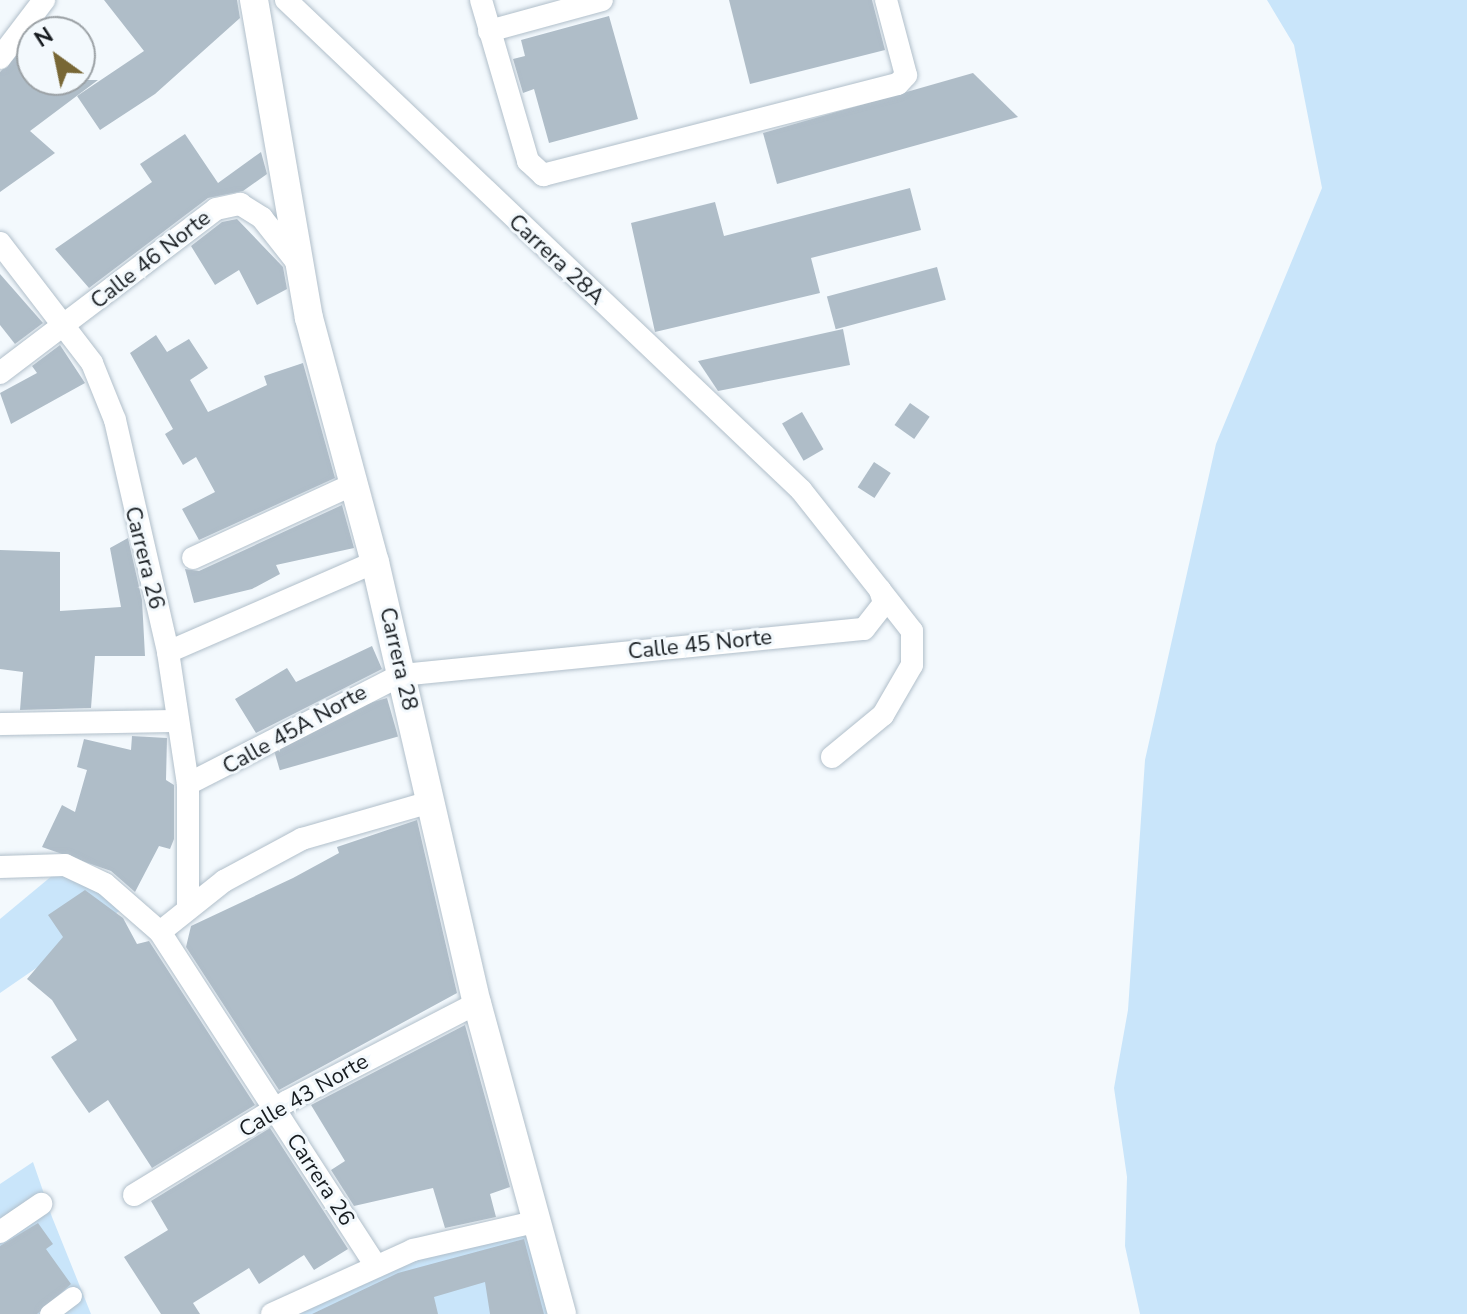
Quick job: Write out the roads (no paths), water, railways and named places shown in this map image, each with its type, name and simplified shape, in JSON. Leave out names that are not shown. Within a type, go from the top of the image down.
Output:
[{"type":"street","points":[[0,58],[44,0]]},
{"type":"street","name":"Carrera 28","points":[[254,0],[296,261],[375,562],[477,1003],[562,1314]]},
{"type":"street","name":"Carrera 28A","points":[[286,0],[542,250],[689,380],[825,519],[880,590]]},
{"type":"street","points":[[481,0],[528,161],[543,175],[898,84],[906,75],[886,0]]},
{"type":"street","points":[[489,31],[602,0]]},
{"type":"street","name":"Calle 46 Norte","points":[[0,373],[216,209],[240,204],[262,218],[296,261]]},
{"type":"street","name":"Carrera 26","points":[[0,243],[67,325],[92,363],[115,420],[168,652],[176,721],[188,784],[188,908]]},
{"type":"street","points":[[193,558],[354,484]]},
{"type":"street","points":[[168,652],[375,562]]},
{"type":"street","points":[[832,757],[883,715],[912,665],[912,631],[880,590]]},
{"type":"street","name":"Calle 45 Norte","points":[[401,675],[864,629],[884,603],[880,590]]},
{"type":"street","name":"Calle 45A Norte","points":[[188,784],[401,675]]},
{"type":"street","points":[[0,724],[176,721]]},
{"type":"street","points":[[0,867],[65,865],[105,884],[160,932],[188,908],[302,839],[430,802]]},
{"type":"street","name":"Carrera 26","points":[[160,932],[376,1266]]},
{"type":"street","name":"Calle 43 Norte","points":[[134,1195],[275,1110],[477,1003]]},
{"type":"street","points":[[0,1232],[41,1204]]},
{"type":"street","points":[[272,1314],[376,1266],[449,1239],[539,1221]]},
{"type":"street","points":[[49,1314],[73,1296]]}]
